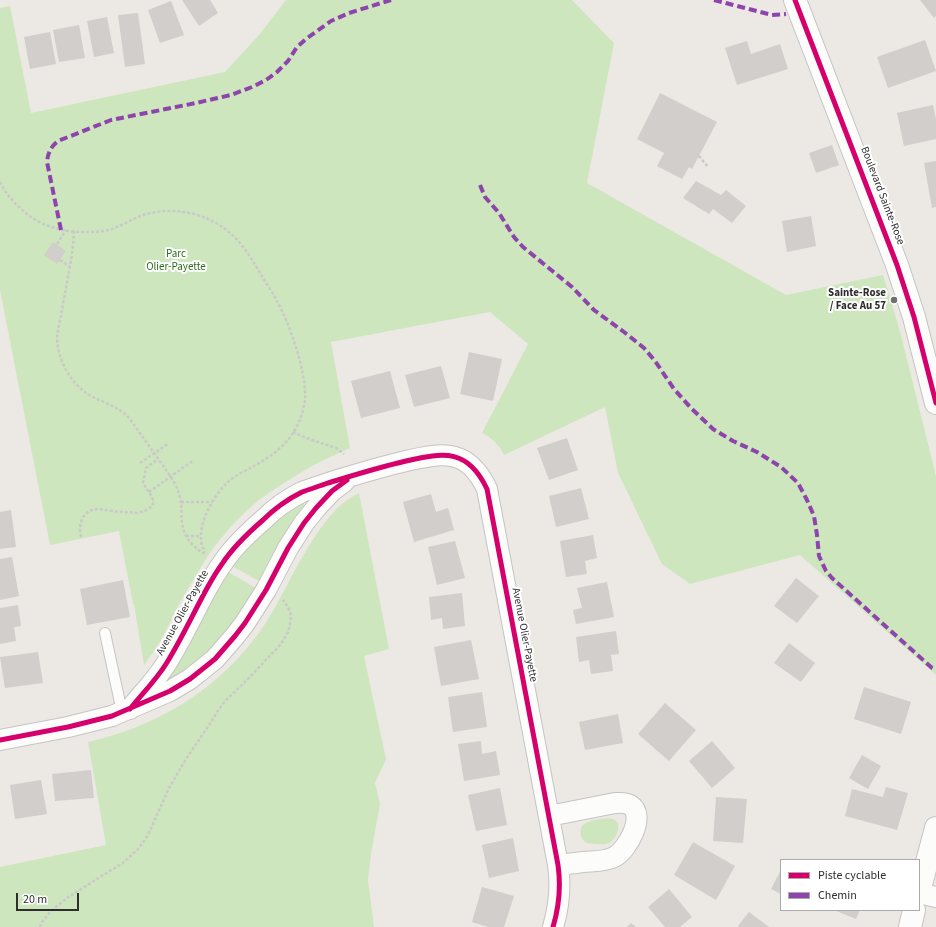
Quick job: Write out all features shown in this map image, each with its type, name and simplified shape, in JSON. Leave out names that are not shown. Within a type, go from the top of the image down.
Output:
[{"type":"street","name":"Boulevard Sainte-Rose","points":[[795,0],[897,265],[914,317],[936,403]]},
{"type":"street","name":"Avenue Olier-Payette","points":[[126,710],[165,665],[182,637],[212,578],[222,564],[243,538],[277,507],[302,492],[359,473],[409,460],[443,455],[455,456],[463,460],[475,469],[487,489],[488,494],[560,878],[559,900],[553,927]]},
{"type":"street","name":"Avenue Olier-Payette","points":[[0,740],[101,720],[170,692],[190,679],[218,655],[235,636],[252,613],[288,548],[316,508],[332,491],[359,473]]},
{"type":"street","points":[[549,816],[614,803],[629,804],[636,812],[633,834],[623,849],[615,857],[603,860],[558,865]]},
{"type":"street","points":[[920,889],[934,840]]},
{"type":"street","points":[[920,893],[936,897]]},
{"type":"lane","points":[[105,632],[126,710]]},
{"type":"path","points":[[699,156],[708,167]]},
{"type":"path","points":[[0,182],[18,205],[38,221],[51,227],[74,232],[104,231],[141,216],[166,211],[195,213],[207,218],[234,236],[247,252],[277,301],[285,318],[303,376],[305,400],[303,410],[300,420],[283,446],[270,456],[236,476],[226,484],[212,502],[205,516],[201,531],[201,545],[209,556],[193,546],[186,536],[182,523],[181,502],[176,486],[127,415],[83,391],[71,379],[62,362],[57,338],[73,248],[74,232]]},
{"type":"path","points":[[57,244],[66,230]]},
{"type":"path","points":[[60,260],[70,266]]},
{"type":"path","points":[[293,432],[336,448],[344,454]]},
{"type":"path","points":[[140,463],[169,443]]},
{"type":"path","points":[[81,537],[79,531],[82,518],[90,511],[97,509],[138,513],[150,508],[154,504],[154,501],[143,483],[146,468],[158,459]]},
{"type":"path","points":[[149,492],[194,460]]},
{"type":"path","points":[[181,502],[212,502]]},
{"type":"path","points":[[186,536],[201,536]]},
{"type":"path","points":[[40,927],[50,912],[67,898],[124,863],[139,848],[148,834],[186,759],[218,709],[281,644],[288,632],[291,615],[288,607],[280,598]]},
{"type":"green space","name":"Parc Olier-Payette","points":[[286,0],[572,0],[614,43],[587,183],[786,295],[883,275],[902,339],[936,476],[936,675],[800,555],[690,584],[662,564],[618,473],[605,407],[504,455],[495,442],[482,433],[528,344],[490,312],[331,342],[350,448],[317,463],[274,489],[253,505],[233,525],[220,539],[204,562],[179,604],[159,643],[144,665],[134,604],[119,531],[50,545],[0,290],[0,8],[10,6],[31,113],[225,72],[259,35]]},
{"type":"green space","points":[[359,493],[389,649],[364,656],[386,759],[375,783],[380,804],[368,880],[374,927],[0,927],[0,867],[106,845],[88,742],[144,724],[170,711],[194,696],[217,678],[238,658],[257,636],[273,611],[296,567],[323,525],[340,506]]},
{"type":"green space","points":[[303,502],[306,507],[259,581],[232,566],[243,552],[270,524]]},
{"type":"green space","points":[[228,572],[256,588],[236,620],[209,651],[194,665],[167,684],[163,680]]},
{"type":"green space","points":[[608,818],[616,821],[618,825],[615,837],[609,843],[593,844],[583,840],[581,831],[582,826],[585,823]]},
{"type":"building","points":[[182,0],[210,0],[218,13],[199,26]]},
{"type":"building","points":[[920,0],[936,0],[936,16],[934,18]]},
{"type":"building","points":[[171,1],[184,35],[160,43],[148,10]]},
{"type":"building","points":[[138,13],[145,64],[125,67],[118,15]]},
{"type":"building","points":[[107,17],[114,53],[94,57],[87,21]]},
{"type":"building","points":[[79,25],[85,58],[59,62],[53,30]]},
{"type":"building","points":[[50,32],[56,64],[30,69],[24,37]]},
{"type":"building","points":[[925,40],[936,71],[888,88],[877,57]]},
{"type":"building","points":[[747,41],[751,54],[780,44],[788,69],[737,85],[725,48]]},
{"type":"building","points":[[660,93],[717,122],[692,169],[689,167],[682,179],[657,166],[664,153],[637,139]]},
{"type":"building","points":[[933,105],[936,119],[936,139],[904,146],[897,113]]},
{"type":"building","points":[[832,145],[839,165],[816,173],[809,153]]},
{"type":"building","points":[[936,161],[936,207],[932,208],[924,163]]},
{"type":"building","points":[[696,181],[721,195],[726,190],[746,206],[732,223],[713,209],[709,214],[683,198]]},
{"type":"building","points":[[811,216],[816,246],[787,252],[782,221]]},
{"type":"building","points":[[53,242],[66,251],[57,264],[44,255]]},
{"type":"building","points":[[469,352],[502,359],[493,401],[460,394]]},
{"type":"building","points":[[441,366],[450,398],[414,407],[405,375]]},
{"type":"building","points":[[390,371],[400,408],[361,418],[351,381]]},
{"type":"building","points":[[567,438],[578,470],[549,480],[537,448]]},
{"type":"building","points":[[581,488],[589,519],[556,527],[549,496]]},
{"type":"building","points":[[431,494],[436,512],[448,508],[454,530],[414,542],[403,502]]},
{"type":"building","points":[[11,510],[16,547],[0,549],[0,512]]},
{"type":"building","points":[[593,535],[597,558],[585,561],[587,574],[566,577],[560,541]]},
{"type":"building","points":[[455,541],[465,578],[437,585],[428,547]]},
{"type":"building","points":[[12,557],[19,596],[0,600],[0,559]]},
{"type":"building","points":[[796,578],[819,596],[797,623],[774,606]]},
{"type":"building","points":[[123,580],[130,617],[87,625],[80,589]]},
{"type":"building","points":[[607,582],[614,617],[576,624],[573,610],[582,608],[577,588]]},
{"type":"building","points":[[462,593],[465,626],[443,629],[442,618],[431,620],[429,597]]},
{"type":"building","points":[[18,605],[21,626],[14,627],[16,641],[0,644],[0,608]]},
{"type":"building","points":[[616,631],[619,654],[611,655],[613,671],[591,674],[589,660],[579,662],[576,637]]},
{"type":"building","points":[[471,640],[479,679],[441,686],[434,647]]},
{"type":"building","points":[[789,643],[815,663],[801,682],[774,663]]},
{"type":"building","points":[[38,652],[43,683],[5,688],[0,657]]},
{"type":"building","points":[[864,687],[911,702],[901,734],[854,719]]},
{"type":"building","points":[[482,692],[487,727],[453,732],[448,697]]},
{"type":"building","points":[[665,703],[696,730],[669,761],[638,734]]},
{"type":"building","points":[[618,714],[623,743],[585,750],[579,722]]},
{"type":"building","points":[[481,741],[482,754],[496,751],[500,775],[464,781],[458,744]]},
{"type":"building","points":[[712,741],[735,768],[712,788],[689,761]]},
{"type":"building","points":[[862,755],[881,766],[868,789],[849,778]]},
{"type":"building","points":[[91,770],[94,798],[55,801],[52,774]]},
{"type":"building","points":[[41,780],[47,814],[15,819],[10,785]]},
{"type":"building","points":[[886,787],[908,793],[897,830],[845,816],[852,789],[883,797]]},
{"type":"building","points":[[500,788],[507,825],[476,831],[468,795]]},
{"type":"building","points":[[716,797],[747,799],[743,843],[713,841]]},
{"type":"building","points":[[513,838],[519,871],[489,878],[482,845]]},
{"type":"building","points":[[693,842],[735,866],[716,900],[674,875]]},
{"type":"building","points":[[780,872],[780,894],[771,889]]},
{"type":"building","points":[[482,887],[514,896],[504,927],[488,927],[472,922]]},
{"type":"building","points":[[669,889],[692,917],[680,927],[665,927],[648,907]]},
{"type":"building","points":[[836,911],[860,911],[856,919]]},
{"type":"building","points":[[749,912],[769,927],[739,927],[738,926]]},
{"type":"building","points":[[631,923],[636,927],[627,927]]},
{"type":"marked path","points":[[61,230],[47,162],[50,150],[58,141],[111,120],[231,95],[252,87],[266,80],[277,72],[288,61],[297,47],[331,21],[349,13],[391,0]]},
{"type":"marked path","points":[[714,0],[772,15],[786,14]]},
{"type":"marked path","points":[[480,185],[485,197],[499,213],[514,237],[523,247],[572,287],[594,310],[644,348],[655,361],[674,389],[713,429],[733,441],[757,452],[781,467],[798,483],[814,516],[819,556],[826,571],[936,670]]},
{"type":"cycle path","points":[[795,0],[897,265],[914,317],[936,403]]},
{"type":"cycle path","points":[[130,709],[166,664],[210,583],[226,558],[246,535],[281,504],[305,491],[396,463],[444,455],[463,460],[472,466],[480,476],[487,489],[558,865],[559,896],[553,927]]},
{"type":"cycle path","points":[[0,740],[68,727],[112,716],[170,691],[190,679],[215,659],[235,636],[266,590],[288,548],[304,523],[332,491],[347,480]]},
{"type":"place","name":"Sainte-Rose / Face Au 57","points":[[894,300]]}]
